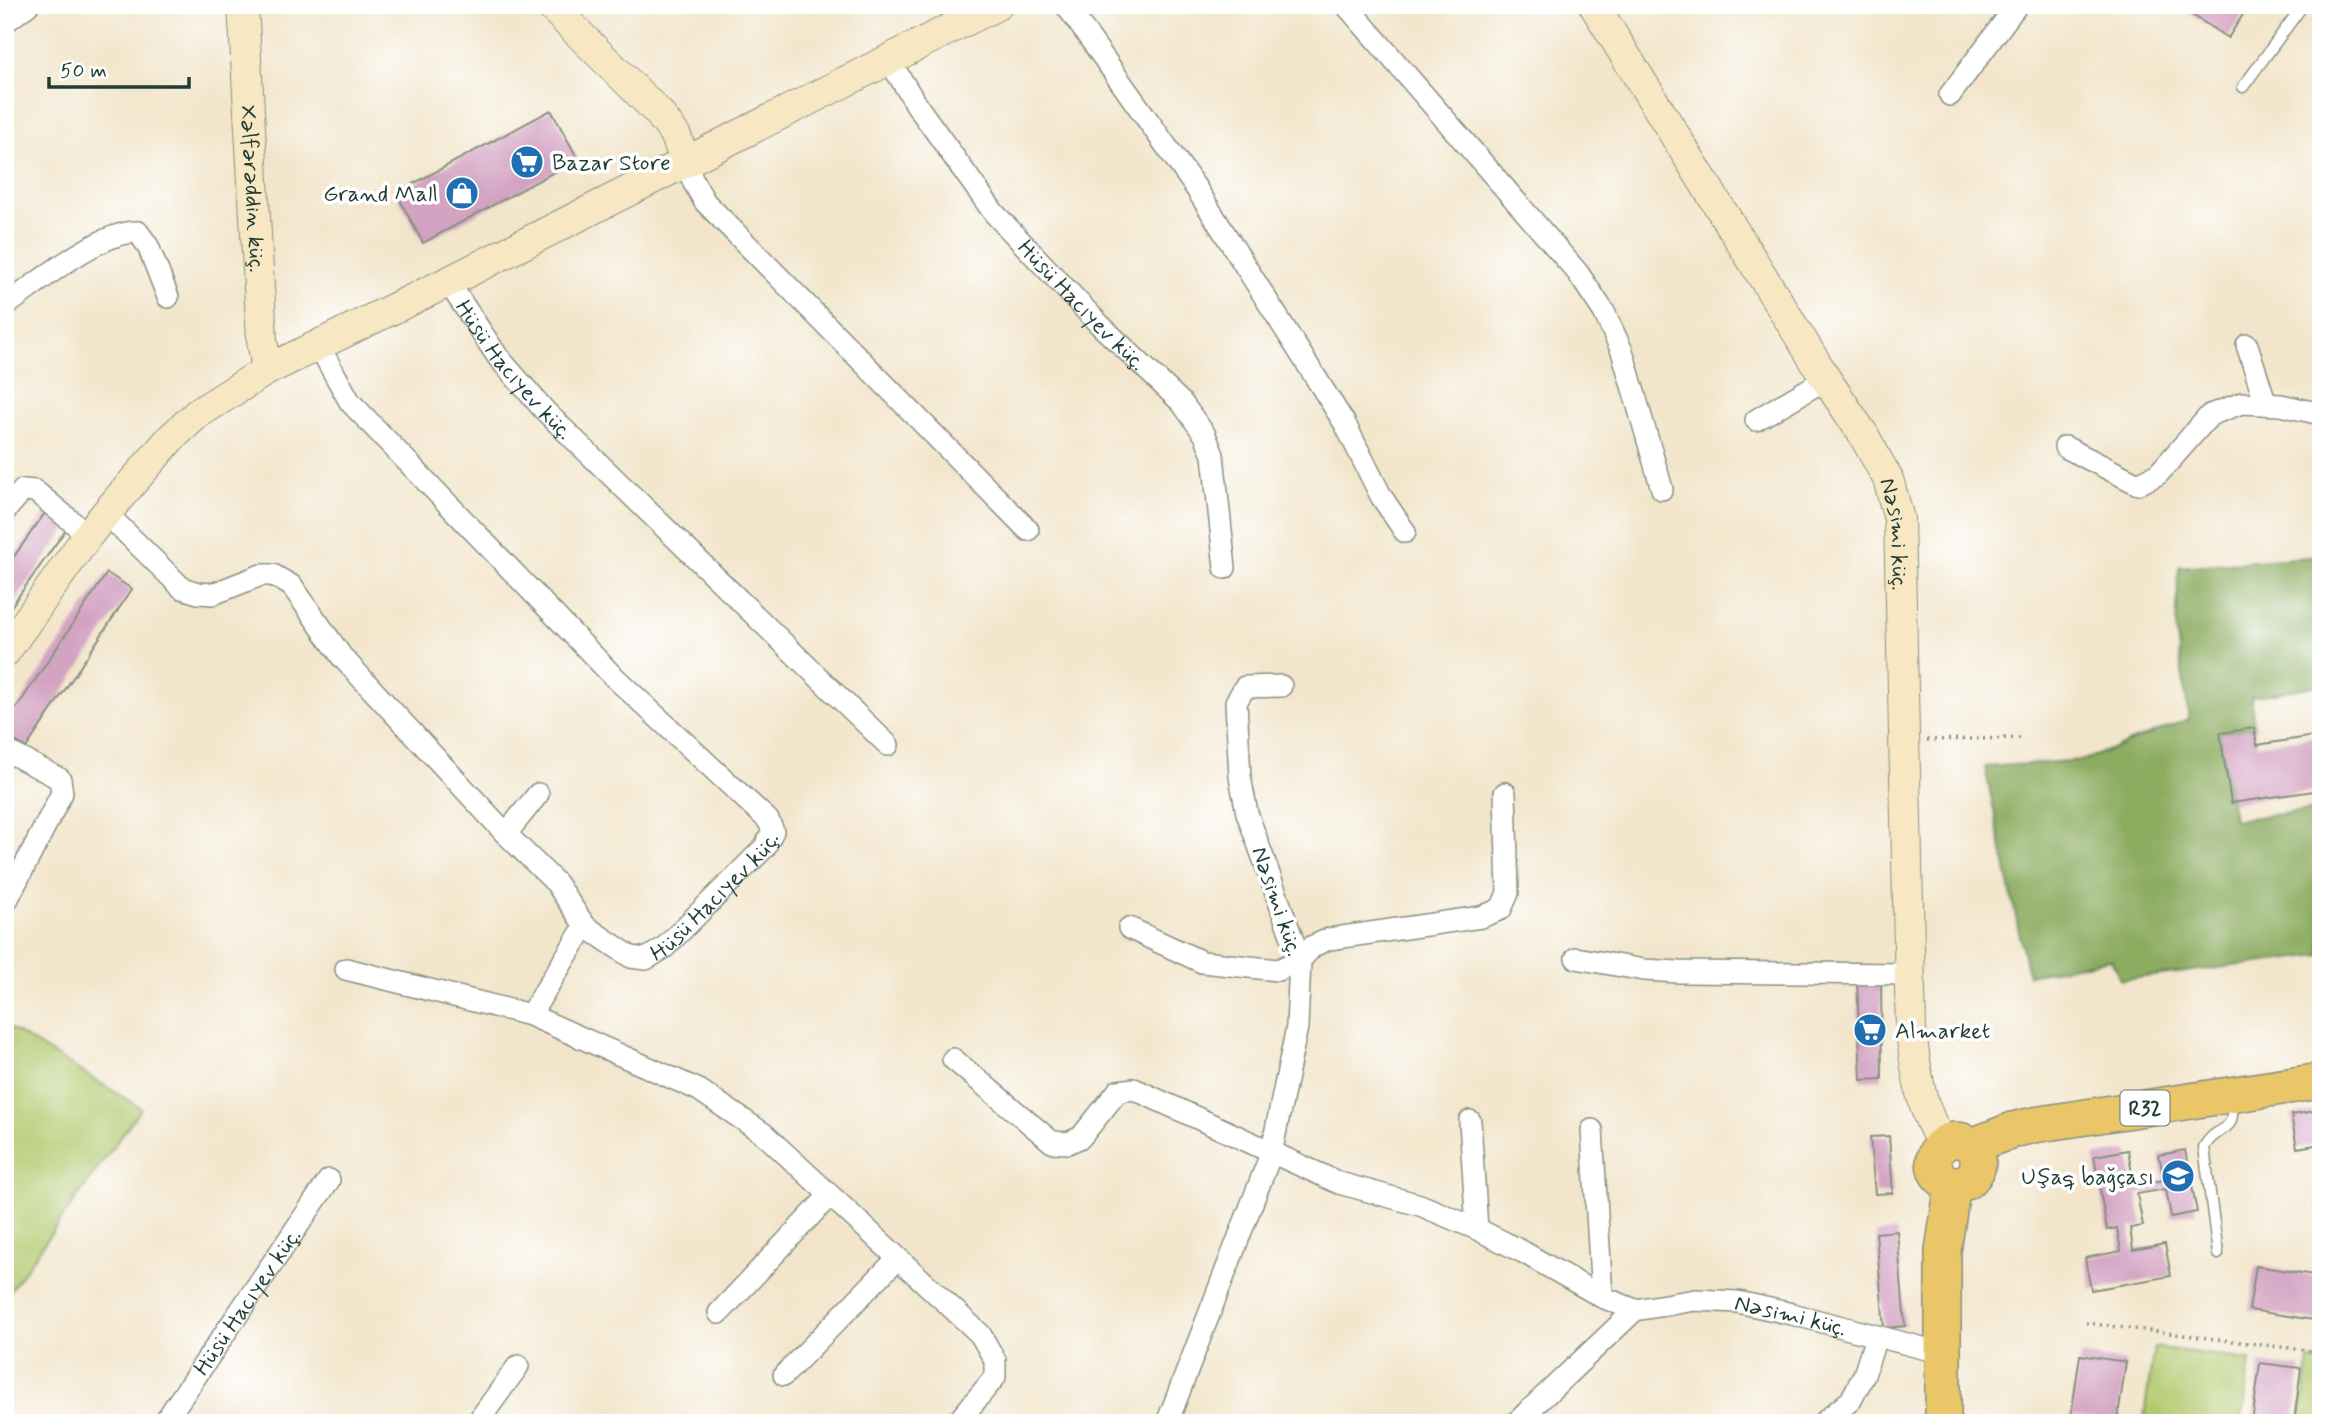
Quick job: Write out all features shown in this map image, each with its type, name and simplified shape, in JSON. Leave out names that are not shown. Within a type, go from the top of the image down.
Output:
[{"type":"main road","name":"R32","points":[[1957,1145],[2034,1125],[2321,1082]]},
{"type":"main road","points":[[1943,1423],[1943,1251],[1953,1184],[1943,1181],[1933,1162],[1935,1151],[1957,1145]]},
{"type":"street","points":[[5,22],[28,5]]},
{"type":"street","name":"Xəlfərəddin küç.","points":[[243,5],[262,340],[267,370]]},
{"type":"street","points":[[550,5],[659,112],[676,136],[694,183],[705,202],[1028,530]]},
{"type":"street","name":"Hüsü Hacıyev küç.","points":[[5,652],[97,524],[170,439],[197,414],[267,370],[448,282],[997,5]]},
{"type":"street","points":[[1066,5],[1196,188],[1345,424],[1381,496],[1405,532]]},
{"type":"street","points":[[1346,5],[1578,273],[1604,312],[1622,351],[1662,489]]},
{"type":"street","name":"Nəsimi küç.","points":[[1594,5],[1826,379],[1863,434],[1888,479],[1899,519],[1911,1032],[1919,1091],[1928,1121],[1957,1145]]},
{"type":"street","points":[[1950,95],[2017,5]]},
{"type":"street","name":"Hüsü Hacıyev küç.","points":[[889,60],[918,107],[994,213],[1098,324],[1182,403],[1205,435],[1213,455],[1225,568]]},
{"type":"street","points":[[5,306],[79,253],[124,232],[138,232],[148,246],[168,298]]},
{"type":"street","name":"Hüsü Hacıyev küç.","points":[[448,282],[498,358],[545,411],[888,745]]},
{"type":"street","points":[[2247,345],[2266,404]]},
{"type":"street","name":"Hüsü Hacıyev küç.","points":[[97,524],[182,588],[213,594],[261,575],[273,575],[292,586],[342,657],[506,834],[556,883],[584,926],[631,957],[646,959],[664,948],[765,847],[773,831],[768,820],[611,674],[350,401],[319,346]]},
{"type":"street","points":[[1756,420],[1826,379]]},
{"type":"street","points":[[2065,447],[2138,484],[2158,474],[2210,415],[2242,403],[2266,404],[2321,414]]},
{"type":"street","points":[[5,511],[23,491],[35,491],[97,524]]},
{"type":"street","name":"Nəsimi küç.","points":[[1167,1423],[1271,1154],[1297,1027],[1300,960],[1247,813],[1240,777],[1236,702],[1245,687],[1281,686]]},
{"type":"street","points":[[5,750],[60,779],[62,793],[5,904]]},
{"type":"street","points":[[1129,928],[1202,962],[1278,971],[1300,960],[1312,946],[1328,939],[1482,917],[1501,909],[1508,893],[1505,793]]},
{"type":"street","points":[[506,834],[538,794]]},
{"type":"street","points":[[530,1015],[584,926]]},
{"type":"street","points":[[1576,958],[1644,970],[1679,972],[1910,974]]},
{"type":"street","points":[[346,969],[530,1015],[699,1090],[764,1134],[980,1334],[995,1360],[995,1377],[957,1423]]},
{"type":"street","points":[[953,1059],[1052,1142],[1068,1143],[1081,1137],[1118,1091],[1134,1089],[1339,1183],[1420,1205],[1477,1229],[1602,1297],[1635,1310],[1516,1423]]},
{"type":"street","points":[[1470,1121],[1477,1229]]},
{"type":"street","points":[[1592,1130],[1602,1297]]},
{"type":"street","name":"Hüsü Hacıyev küç.","points":[[164,1423],[329,1180]]},
{"type":"street","points":[[719,1312],[829,1196]]},
{"type":"street","points":[[784,1375],[897,1259]]},
{"type":"street","name":"Nəsimi küç.","points":[[1635,1310],[1695,1300],[1738,1302],[1942,1353]]},
{"type":"street","points":[[1824,1423],[1852,1400],[1877,1337]]},
{"type":"street","points":[[477,1423],[518,1366]]},
{"type":"lane","points":[[2243,87],[2303,5]]},
{"type":"lane","points":[[2218,1254],[2204,1147],[2231,1123],[2234,1115],[2229,1096]]},
{"type":"path","points":[[1904,740],[2020,738]]},
{"type":"path","points":[[2086,1323],[2321,1352]]},
{"type":"green space","points":[[2321,556],[2321,685],[2251,697],[2254,728],[2220,733],[2234,820],[2321,809],[2321,955],[2121,980],[2111,959],[2028,975],[1985,767],[2084,760],[2189,719],[2176,630],[2179,567]]},
{"type":"green space","points":[[5,1025],[141,1108],[5,1298]]},
{"type":"green space","points":[[2154,1347],[2250,1360],[2241,1423],[2143,1423]]},
{"type":"green space","points":[[2309,1360],[2321,1361],[2321,1423],[2300,1423]]},
{"type":"building","points":[[2177,5],[2249,5],[2228,38]]},
{"type":"building","points":[[551,110],[578,159],[423,243],[396,193]]},
{"type":"building","points":[[45,513],[67,528],[5,615],[5,569]]},
{"type":"building","points":[[107,573],[132,589],[26,748],[5,734],[5,725]]},
{"type":"building","points":[[2254,728],[2257,745],[2321,735],[2321,790],[2231,803],[2220,733]]},
{"type":"building","name":"Almarket","points":[[1857,980],[1881,980],[1882,1079],[1861,1080]]},
{"type":"building","points":[[2321,1110],[2321,1144],[2297,1148],[2291,1115]]},
{"type":"building","points":[[1889,1136],[1893,1193],[1875,1194],[1870,1137]]},
{"type":"building","points":[[2128,1150],[2134,1185],[2164,1180],[2159,1155],[2185,1150],[2197,1212],[2171,1217],[2166,1189],[2137,1194],[2143,1226],[2130,1228],[2133,1250],[2165,1244],[2171,1276],[2091,1290],[2085,1258],[2121,1251],[2117,1228],[2107,1230],[2094,1156]]},
{"type":"building","points":[[1897,1231],[1905,1326],[1884,1328],[1876,1233]]},
{"type":"building","points":[[2256,1266],[2321,1276],[2321,1321],[2249,1310]]},
{"type":"building","points":[[2080,1355],[2126,1362],[2117,1423],[2071,1416]]},
{"type":"building","points":[[2260,1363],[2301,1368],[2294,1423],[2252,1423]]},
{"type":"place","name":"Bazar Store","points":[[527,162]]},
{"type":"place","name":"Grand Mall","points":[[462,193]]},
{"type":"place","name":"Almarket","points":[[1870,1030]]},
{"type":"place","name":"Uşaq bağçası","points":[[2178,1176]]}]
